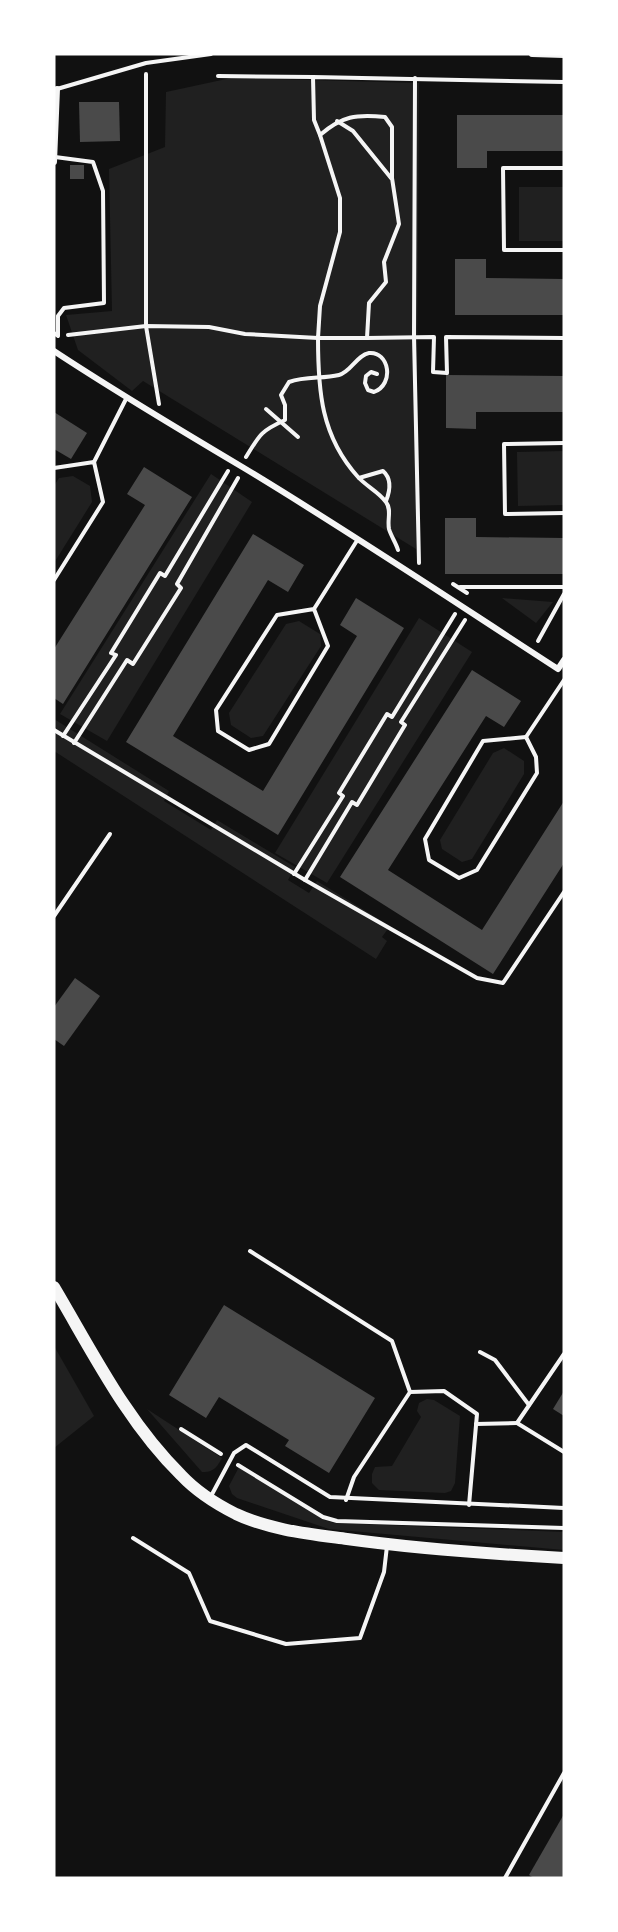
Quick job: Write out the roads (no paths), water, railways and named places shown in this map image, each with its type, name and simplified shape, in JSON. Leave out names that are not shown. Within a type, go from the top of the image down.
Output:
[{"type":"main road","points":[[54,1287],[111,1384],[149,1437],[181,1475],[209,1499],[237,1514],[295,1532],[387,1545],[564,1558]]},
{"type":"street","points":[[532,54],[564,55]]},
{"type":"street","points":[[55,159],[57,88]]},
{"type":"street","points":[[54,351],[126,399],[358,539],[558,669],[564,660]]},
{"type":"lane","points":[[57,88],[146,63],[211,54]]},
{"type":"lane","points":[[55,159],[93,162],[103,191],[104,303],[64,308],[58,316],[56,334]]},
{"type":"lane","points":[[564,168],[503,168],[503,180],[504,250],[564,250]]},
{"type":"lane","points":[[54,579],[103,502],[94,462],[126,399]]},
{"type":"lane","points":[[564,443],[504,444],[505,514],[564,513]]},
{"type":"lane","points":[[54,468],[94,462]]},
{"type":"lane","points":[[314,609],[328,646],[268,744],[249,750],[218,731],[216,710],[277,615],[314,609],[358,539]]},
{"type":"lane","points":[[558,669],[564,674]]},
{"type":"lane","points":[[526,737],[564,680]]},
{"type":"lane","points":[[526,737],[536,757],[537,773],[477,870],[459,878],[429,860],[424,839],[483,741],[526,737]]},
{"type":"lane","points":[[54,916],[110,834]]},
{"type":"lane","points":[[250,1251],[392,1341],[410,1392]]},
{"type":"lane","points":[[480,1352],[495,1360],[529,1405]]},
{"type":"lane","points":[[517,1423],[564,1354]]},
{"type":"lane","points":[[410,1392],[444,1391],[477,1414],[469,1505]]},
{"type":"lane","points":[[346,1500],[354,1477],[410,1392]]},
{"type":"lane","points":[[476,1424],[517,1423],[564,1452]]},
{"type":"lane","points":[[209,1499],[234,1453],[246,1445],[330,1497],[346,1500],[564,1508]]},
{"type":"lane","points":[[133,1538],[189,1573],[210,1621],[286,1644],[360,1638],[384,1572],[387,1545]]},
{"type":"lane","points":[[505,1878],[564,1773]]}]
